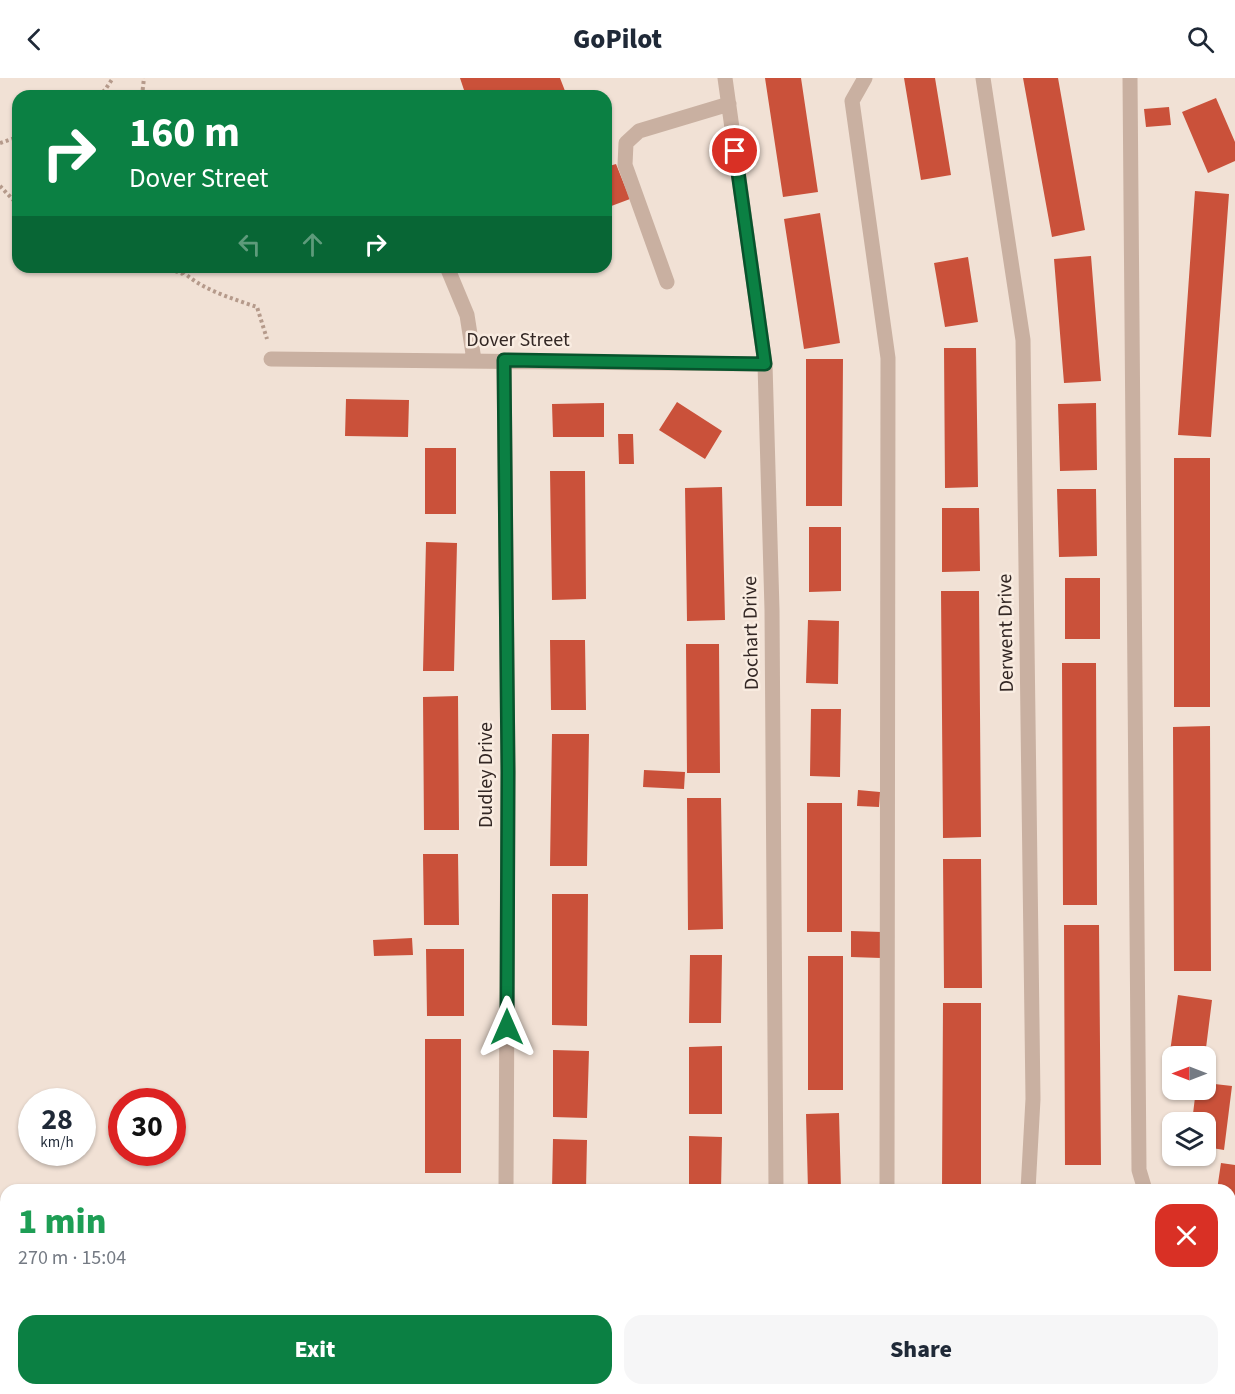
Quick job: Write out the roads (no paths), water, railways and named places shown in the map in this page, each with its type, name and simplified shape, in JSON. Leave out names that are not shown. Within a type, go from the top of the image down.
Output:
[{"type":"street","name":"Dochart Drive","points":[[725,78],[765,364],[772,610],[776,1184]]},
{"type":"street","points":[[865,78],[852,101],[888,358],[886,1184]]},
{"type":"street","name":"Derwent Drive","points":[[983,78],[1023,339],[1033,1099],[1028,1184]]},
{"type":"street","points":[[1130,78],[1139,1170],[1143,1184]]},
{"type":"street","points":[[667,282],[625,165],[626,143],[639,131],[729,104]]},
{"type":"street","points":[[450,273],[467,315],[474,360]]},
{"type":"street","name":"Dover Street","points":[[271,359],[765,364]]},
{"type":"street","name":"Dudley Drive","points":[[504,360],[508,772],[506,1184]]}]
